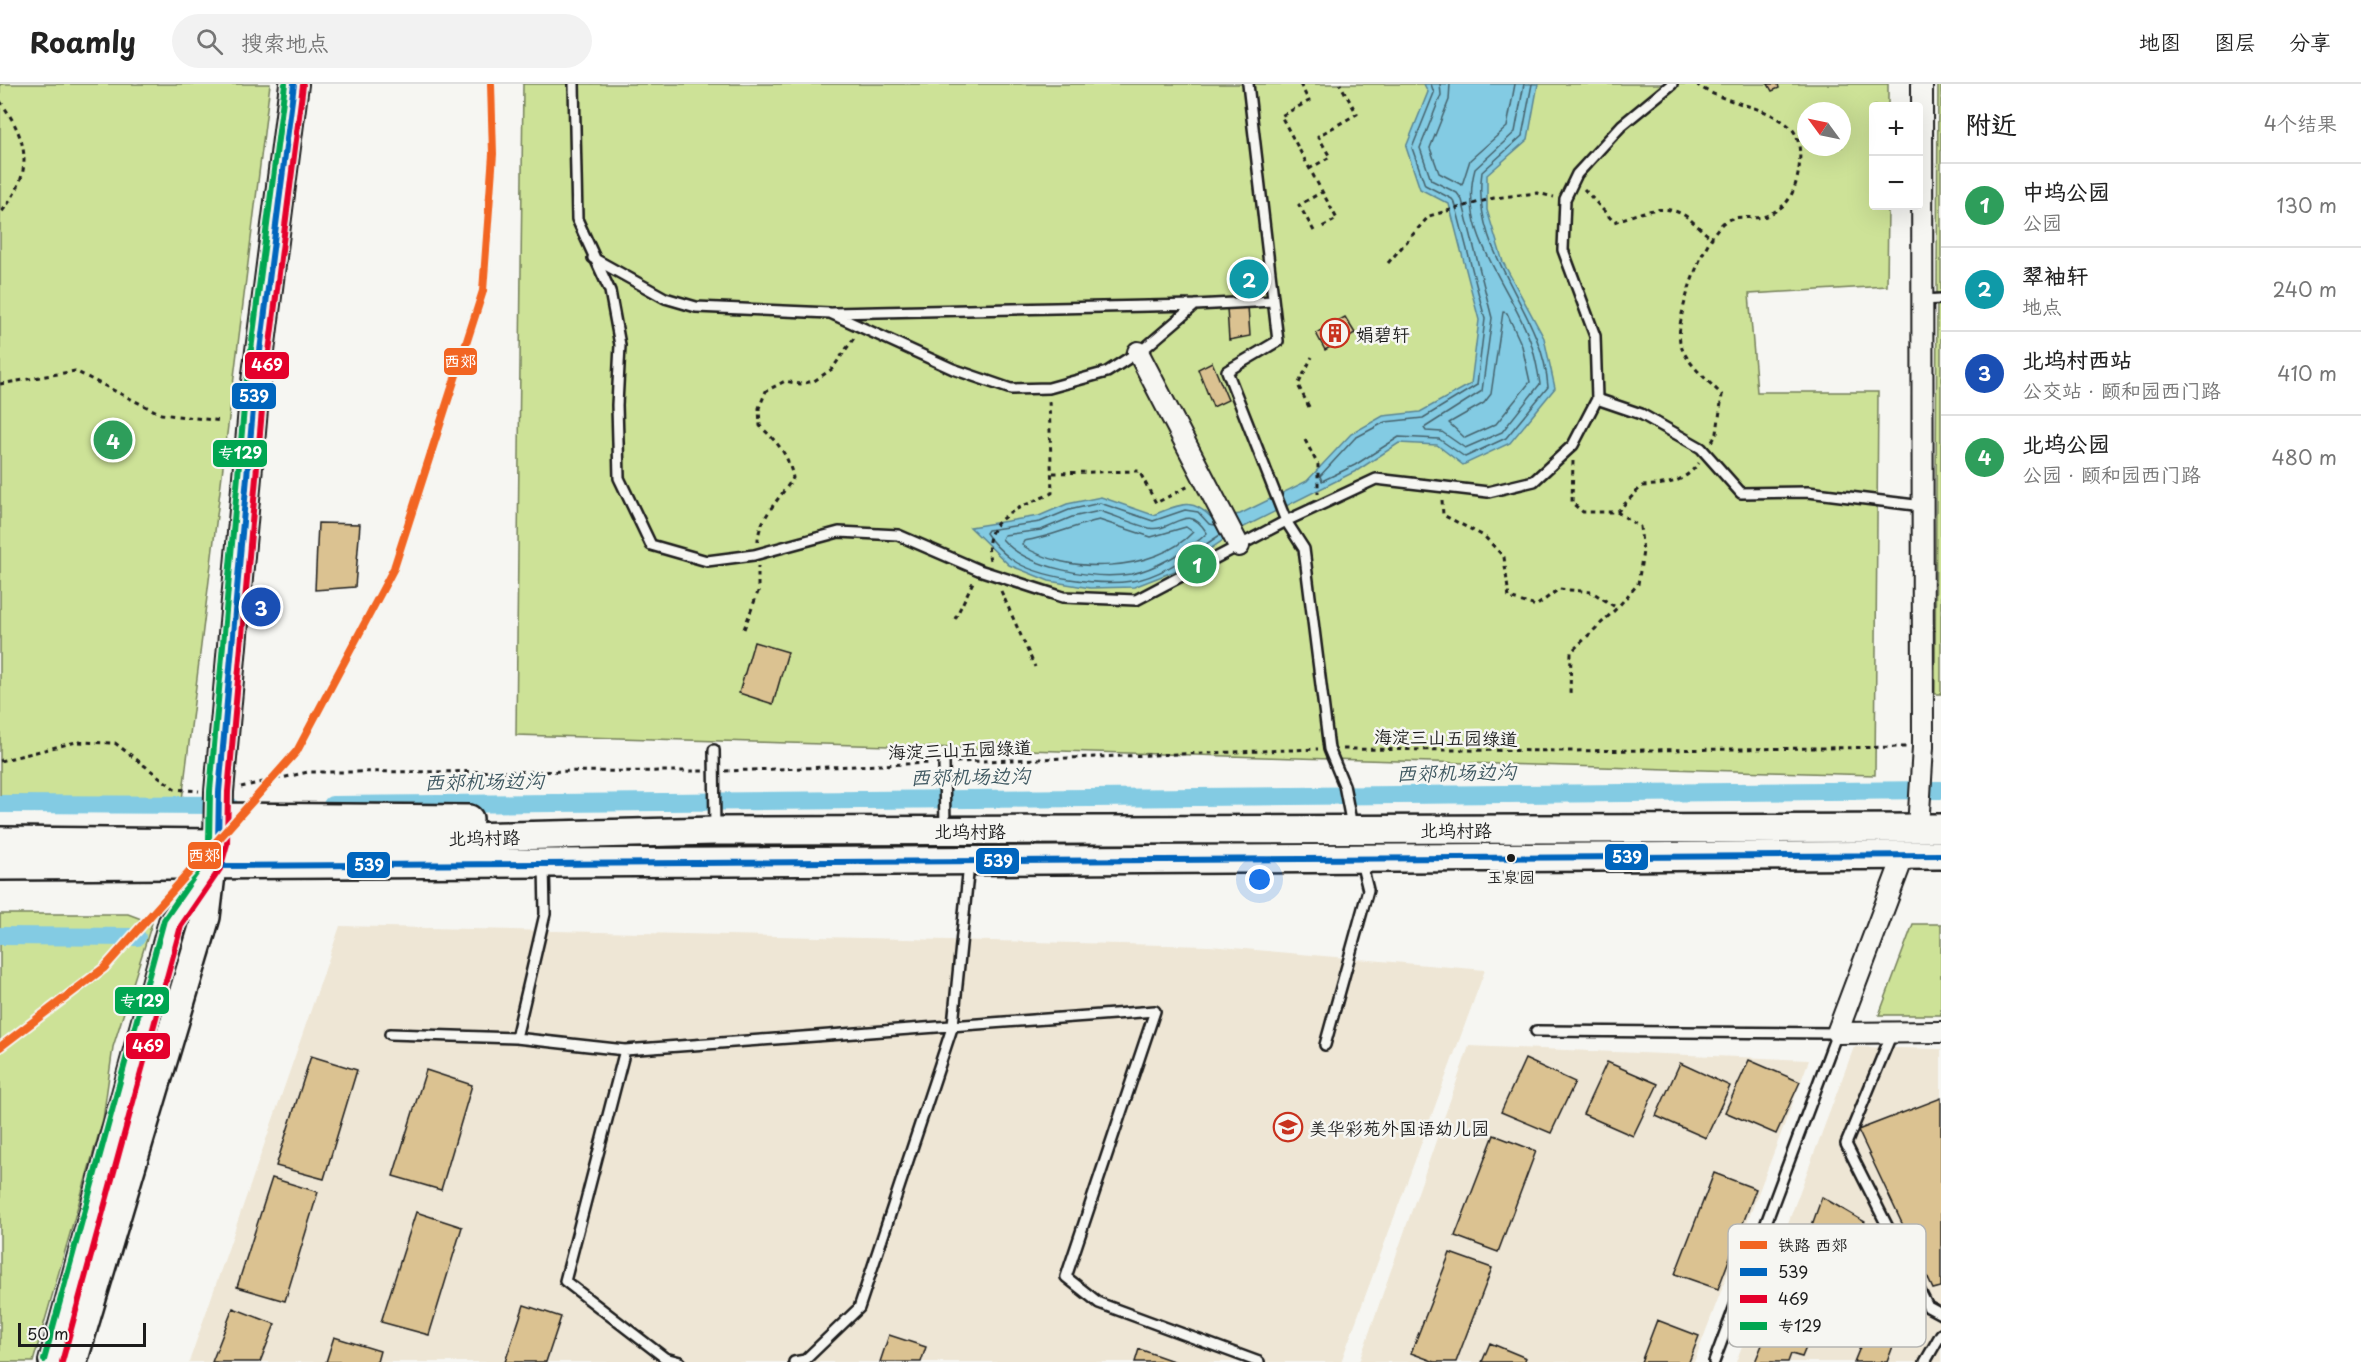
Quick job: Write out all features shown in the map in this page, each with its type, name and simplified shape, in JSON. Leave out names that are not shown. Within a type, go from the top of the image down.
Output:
[{"type":"main road","points":[[73,1362],[206,917],[217,830],[255,398],[294,84]]},
{"type":"main road","name":"北坞村路","points":[[0,841],[482,819],[514,836]]},
{"type":"main road","name":"北坞村路","points":[[0,866],[217,830],[514,836],[715,822],[945,819],[1356,844],[1941,855]]},
{"type":"main road","name":"北坞村路","points":[[217,830],[544,864],[969,861],[1356,844],[1930,828]]},
{"type":"main road","points":[[54,1362],[173,922],[217,830]]},
{"type":"street","points":[[1922,84],[1932,300],[1923,506],[1923,772],[1920,798],[1930,828]]},
{"type":"street","points":[[1138,352],[1239,546]]},
{"type":"street","points":[[1904,855],[1837,1033],[1941,1032]]},
{"type":"lane","points":[[574,84],[577,219],[610,291],[620,345],[617,405],[619,478],[651,545],[707,561],[758,554],[839,532],[898,535],[994,576],[1063,597],[1136,600],[1286,521],[1376,479],[1411,481],[1488,492],[1534,481],[1573,445],[1597,399],[1594,336],[1563,250],[1565,199],[1574,180],[1622,125],[1672,84]]},
{"type":"lane","points":[[1248,84],[1278,341],[1227,371],[1286,521],[1304,549],[1329,749],[1344,785],[1368,890],[1325,1046]]},
{"type":"lane","points":[[593,258],[665,298],[696,307],[830,313],[1195,305],[1273,301]]},
{"type":"lane","points":[[830,313],[952,369],[1011,389],[1049,388],[1107,372],[1138,352],[1195,305]]},
{"type":"lane","points":[[1597,399],[1641,414],[1701,448],[1741,493],[1808,492],[1923,506]]},
{"type":"lane","points":[[714,750],[715,822]]},
{"type":"lane","points":[[944,763],[945,819]]},
{"type":"lane","points":[[794,1362],[805,1360],[859,1308],[953,1025],[969,861]]},
{"type":"lane","points":[[516,1038],[545,914],[544,864]]},
{"type":"lane","points":[[390,1034],[516,1038],[625,1050],[1155,1011],[1066,1277],[1099,1303],[1259,1362]]},
{"type":"lane","points":[[1536,1031],[1837,1033],[1766,1224]]},
{"type":"lane","points":[[1886,1224],[1846,1144],[1892,1033]]},
{"type":"lane","points":[[625,1050],[565,1281],[665,1358],[680,1362]]},
{"type":"lane","points":[[1926,1302],[1928,1306],[1941,1314]]},
{"type":"lane","points":[[1714,1362],[1728,1325]]},
{"type":"lane","points":[[1925,1362],[1941,1334]]},
{"type":"path","points":[[1300,84],[1309,101],[1281,116],[1336,219],[1320,228]]},
{"type":"path","points":[[1309,169],[1330,157],[1318,136],[1357,114],[1340,84]]},
{"type":"path","points":[[1617,512],[1642,486],[1666,484],[1688,477],[1706,453],[1717,433],[1722,395],[1691,361],[1680,342],[1688,291],[1700,258],[1723,223],[1739,216],[1765,217],[1786,204],[1798,178],[1800,146],[1792,128],[1761,111],[1730,102],[1696,84]]},
{"type":"path","points":[[0,101],[15,122],[26,160],[14,197],[0,214]]},
{"type":"path","points":[[1574,180],[1614,222],[1647,211],[1666,209],[1687,217],[1713,239]]},
{"type":"path","points":[[1314,231],[1299,205],[1322,192]]},
{"type":"path","points":[[1388,263],[1429,216],[1494,198],[1537,193],[1565,199]]},
{"type":"path","points":[[744,629],[758,592],[758,535],[793,478],[790,464],[781,446],[760,426],[759,408],[766,391],[785,381],[800,384],[814,381],[832,369],[849,349],[860,326]]},
{"type":"path","points":[[1309,407],[1298,386],[1312,357]]},
{"type":"path","points":[[0,384],[75,371],[161,414],[222,421]]},
{"type":"path","points":[[1035,667],[994,576],[986,544],[999,518],[1052,493],[1049,388]]},
{"type":"path","points":[[1305,440],[1318,465],[1316,486],[1321,505]]},
{"type":"path","points":[[1570,696],[1571,652],[1617,608],[1638,584],[1643,551],[1640,527],[1617,512],[1583,512],[1572,503],[1573,445]]},
{"type":"path","points":[[1053,473],[1139,471],[1156,503],[1204,478]]},
{"type":"path","points":[[1442,487],[1443,514],[1484,536],[1504,557],[1509,598],[1536,606],[1559,589],[1592,592],[1617,608]]},
{"type":"path","points":[[955,619],[979,570]]},
{"type":"path","name":"海淀三山五园绿道","points":[[0,761],[63,744],[114,743],[176,789],[217,830],[308,772],[714,771],[1329,749],[1567,751],[1923,747]]},
{"type":"shaded area","points":[[340,926],[1210,946],[1485,970],[1341,1362],[189,1362]]},
{"type":"shaded area","points":[[1469,1046],[1809,1060],[1747,1224],[1728,1224],[1728,1273],[1694,1362],[1359,1362]]},
{"type":"shaded area","points":[[1854,1047],[1941,1049],[1941,1362],[1736,1362],[1742,1347],[1926,1347],[1926,1224],[1788,1224]]},
{"type":"green space","points":[[0,84],[270,84],[182,800],[0,796]]},
{"type":"green space","points":[[523,84],[1888,84],[1888,102],[1869,102],[1869,210],[1888,210],[1887,286],[1749,294],[1757,392],[1878,392],[1875,775],[516,735]]},
{"type":"green space","points":[[1938,84],[1941,84],[1941,694],[1935,694]]},
{"type":"green space","points":[[0,914],[128,914],[152,923],[113,1047],[103,1119],[33,1362],[0,1362]]},
{"type":"green space","points":[[1913,924],[1941,924],[1941,1015],[1879,1015]]},
{"type":"water","points":[[1424,84],[1538,84],[1528,139],[1487,175],[1487,210],[1503,262],[1544,338],[1555,388],[1510,443],[1463,465],[1437,445],[1399,443],[1358,470],[1240,529],[1180,569],[1134,587],[1090,588],[1049,581],[1009,565],[970,527],[1039,516],[1067,504],[1101,497],[1153,515],[1185,505],[1198,507],[1213,519],[1240,514],[1307,481],[1351,434],[1383,416],[1420,412],[1471,384],[1479,320],[1449,204],[1420,189],[1406,147],[1428,92]]},
{"type":"building","points":[[1768,84],[1778,84],[1779,88],[1772,91]]},
{"type":"building","points":[[1256,265],[1262,282],[1242,292],[1236,275]]},
{"type":"building","points":[[1248,306],[1250,336],[1229,340],[1227,308]]},
{"type":"building","name":"娟碧轩","points":[[1345,317],[1355,333],[1325,350],[1316,333]]},
{"type":"building","points":[[1212,362],[1228,400],[1213,407],[1198,369]]},
{"type":"building","points":[[318,523],[360,524],[355,587],[315,590]]},
{"type":"building","points":[[754,642],[788,652],[773,704],[739,693]]},
{"type":"building","points":[[311,1056],[357,1070],[324,1179],[276,1166]]},
{"type":"building","points":[[1525,1059],[1575,1082],[1551,1133],[1501,1112]]},
{"type":"building","points":[[1749,1060],[1800,1082],[1776,1134],[1725,1112]]},
{"type":"building","points":[[1607,1062],[1658,1084],[1633,1136],[1583,1114]]},
{"type":"building","points":[[1680,1063],[1730,1086],[1706,1138],[1656,1116]]},
{"type":"building","points":[[426,1070],[472,1085],[441,1190],[393,1176]]},
{"type":"building","points":[[1941,1098],[1941,1287],[1933,1289],[1926,1274],[1926,1224],[1902,1224],[1858,1130]]},
{"type":"building","points":[[1494,1135],[1536,1151],[1498,1252],[1455,1236]]},
{"type":"building","points":[[1714,1173],[1756,1189],[1743,1224],[1728,1224],[1728,1263],[1718,1289],[1675,1274]]},
{"type":"building","points":[[272,1178],[318,1192],[285,1301],[237,1287]]},
{"type":"building","points":[[1822,1197],[1865,1222],[1864,1224],[1812,1224]]},
{"type":"building","points":[[416,1212],[462,1227],[429,1335],[381,1322]]},
{"type":"building","points":[[1450,1253],[1492,1268],[1456,1362],[1435,1362],[1411,1353]]},
{"type":"building","points":[[524,1305],[561,1317],[546,1362],[505,1362]]},
{"type":"building","points":[[233,1308],[275,1324],[260,1362],[212,1362]]},
{"type":"building","points":[[1657,1320],[1699,1336],[1689,1362],[1641,1362]]},
{"type":"building","points":[[889,1335],[926,1347],[921,1362],[880,1362]]},
{"type":"building","points":[[334,1337],[380,1351],[377,1362],[326,1362]]},
{"type":"building","points":[[1490,1343],[1526,1358],[1524,1362],[1482,1362]]},
{"type":"building","points":[[1761,1347],[1806,1347],[1802,1357],[1791,1354],[1788,1362],[1755,1362]]},
{"type":"building","points":[[1860,1347],[1893,1347],[1887,1362],[1854,1362]]},
{"type":"building","points":[[1139,1349],[1176,1362],[1135,1362]]},
{"type":"waterway","name":"西郊机场边沟","points":[[332,805],[1941,790]]},
{"type":"waterway","name":"西郊机场边沟","points":[[0,804],[229,805]]},
{"type":"waterway","points":[[0,936],[137,937]]},
{"type":"rail line","name":"西郊","points":[[0,1047],[104,968],[297,751],[394,568],[483,291],[493,154],[491,84]]},
{"type":"transit line","name":"专129","points":[[44,1360],[164,920],[204,862],[209,842],[210,791],[245,397],[285,84]]},
{"type":"transit line","name":"539","points":[[294,84],[254,398],[219,792],[218,843],[212,866],[1941,855]]},
{"type":"transit line","name":"469","points":[[62,1362],[181,926],[220,869],[227,844],[228,792],[263,399],[303,85]]},
{"type":"place","name":"翠袖轩","points":[[1249,279]]},
{"type":"place","name":"娟碧轩","points":[[1335,333]]},
{"type":"place","name":"北坞公园","points":[[113,440]]},
{"type":"place","name":"中坞公园","points":[[1197,564]]},
{"type":"place","name":"北坞村西站","points":[[261,607]]},
{"type":"place","name":"玉泉园","points":[[1511,858]]},
{"type":"place","name":"美华彩苑外国语幼儿园","points":[[1288,1127]]}]
